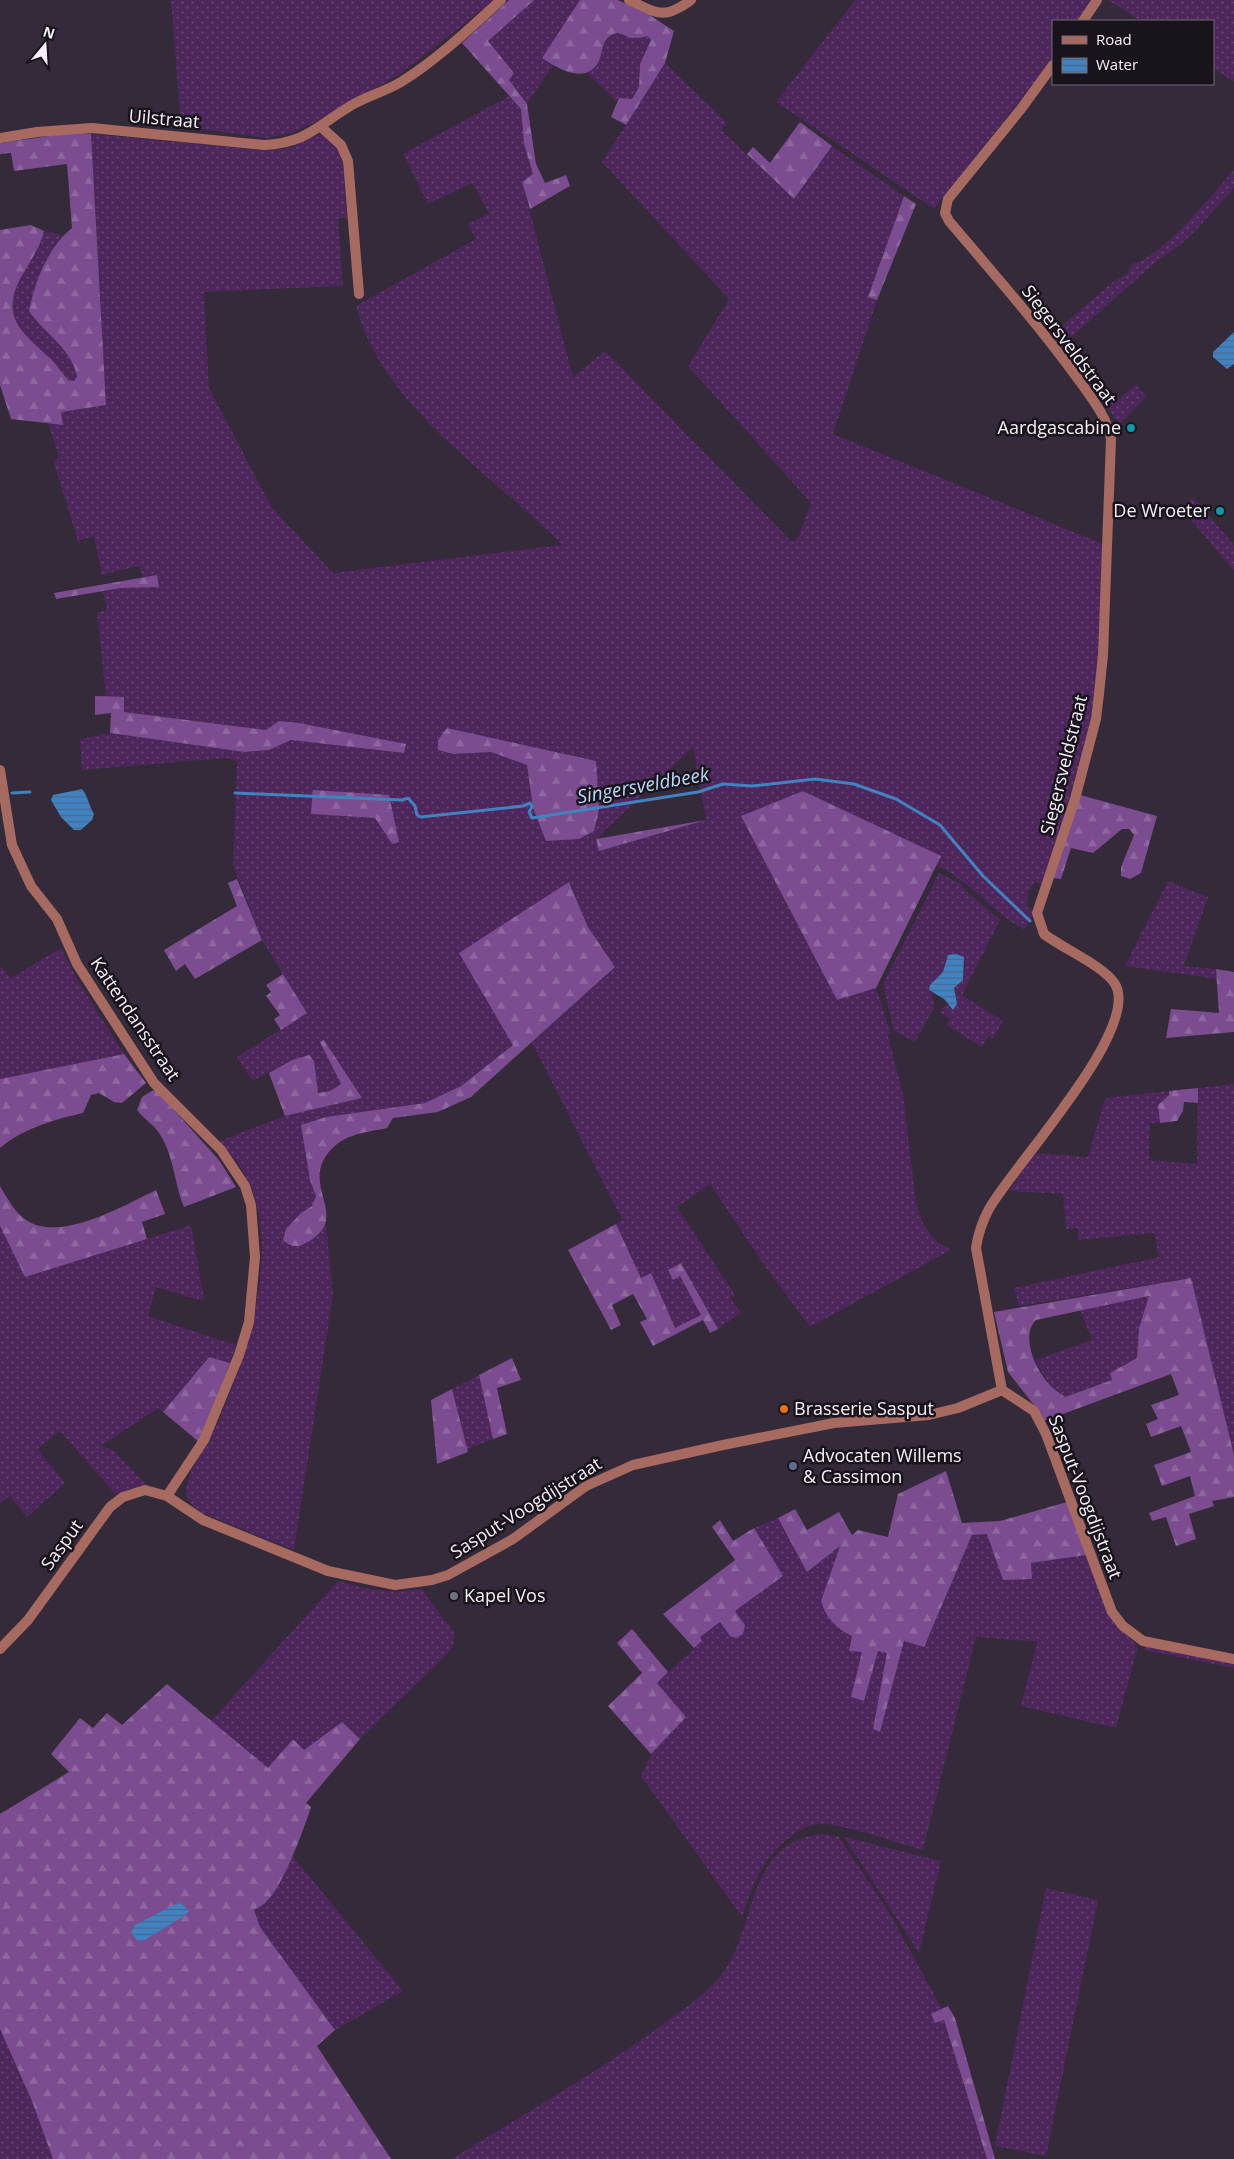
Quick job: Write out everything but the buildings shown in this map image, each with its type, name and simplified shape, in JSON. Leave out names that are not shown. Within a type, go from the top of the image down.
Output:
[{"type":"street","name":"Uilstraat","points":[[0,138],[37,132],[92,128],[264,145],[282,144],[301,138],[354,104],[401,82],[460,36],[501,0]]},
{"type":"street","points":[[629,0],[657,14],[676,11],[691,0]]},
{"type":"street","points":[[1084,20],[1096,0]]},
{"type":"street","name":"Siegersveldstraat","points":[[1002,1390],[976,1248],[978,1232],[989,1208],[1076,1090],[1101,1050],[1118,1009],[1119,994],[1114,983],[1106,973],[1044,934],[1037,913],[1075,799],[1096,719],[1103,655],[1111,439],[1105,420],[1051,342],[949,221],[945,207],[948,199],[1052,66]]},
{"type":"street","points":[[320,126],[341,146],[348,161],[359,294]]},
{"type":"street","name":"Kattendansstraat","points":[[0,770],[12,845],[31,886],[57,919],[77,964],[154,1082],[221,1150],[244,1186],[251,1205],[255,1257],[249,1322],[239,1355],[204,1440],[168,1496]]},
{"type":"street","name":"Sasput-Voogdijstraat","points":[[168,1496],[203,1520],[328,1571],[396,1585],[432,1580],[448,1575],[513,1539],[586,1486],[633,1465],[834,1423],[929,1415],[958,1408],[1002,1390],[1034,1411],[1046,1434],[1112,1612],[1123,1626],[1143,1641],[1234,1659]]},
{"type":"street","name":"Sasput","points":[[0,1649],[28,1620],[110,1507],[123,1497],[145,1490],[168,1496]]},
{"type":"shaded area","points":[[171,0],[495,0],[400,74],[313,123],[291,133],[267,138],[181,126]]},
{"type":"shaded area","points":[[534,0],[580,0],[543,58],[553,65],[527,104],[509,80],[487,41]]},
{"type":"shaded area","points":[[855,0],[1093,0],[1080,20],[1052,20],[1052,60],[934,209],[776,102]]},
{"type":"shaded area","points":[[1108,0],[1234,0],[1234,82],[1214,69],[1214,20],[1139,20]]},
{"type":"shaded area","points":[[619,33],[626,36],[648,36],[651,40],[640,64],[639,86],[632,99],[619,98],[616,101],[586,72],[596,62],[608,39]]},
{"type":"shaded area","points":[[665,63],[727,123],[721,130],[794,199],[832,146],[904,196],[868,296],[877,300],[833,434],[1103,544],[1101,627],[1093,710],[1071,799],[1042,885],[1035,881],[1028,892],[1027,906],[1032,911],[1032,917],[1024,930],[960,879],[936,865],[941,857],[803,791],[741,816],[837,1000],[876,988],[891,1034],[888,1035],[903,1095],[916,1203],[923,1224],[936,1241],[951,1250],[810,1327],[769,1272],[710,1184],[677,1207],[735,1295],[730,1298],[741,1313],[718,1329],[681,1263],[669,1270],[680,1276],[701,1315],[675,1329],[651,1273],[641,1278],[616,1224],[622,1220],[532,1043],[615,967],[588,927],[570,882],[460,953],[513,1044],[461,1086],[425,1103],[326,1117],[309,1164],[310,1180],[316,1196],[312,1206],[301,1213],[315,1239],[326,1224],[333,1294],[294,1550],[202,1513],[192,1505],[186,1495],[193,1467],[214,1431],[243,1355],[254,1316],[260,1277],[261,1238],[256,1202],[241,1169],[217,1142],[285,1116],[362,1098],[324,1040],[321,1042],[341,1084],[330,1091],[318,1093],[316,1080],[292,1060],[252,1081],[237,1057],[307,1013],[262,940],[233,865],[237,761],[227,758],[82,770],[80,739],[110,733],[244,752],[269,750],[291,740],[404,753],[279,722],[266,730],[124,712],[124,697],[106,697],[97,613],[107,609],[103,592],[121,588],[159,587],[157,575],[143,577],[139,566],[102,575],[94,536],[78,541],[53,460],[59,458],[48,423],[63,425],[61,412],[106,405],[91,134],[260,150],[293,147],[313,136],[322,134],[327,135],[339,150],[343,166],[347,218],[338,218],[343,286],[204,292],[209,388],[272,508],[333,573],[562,545],[446,440],[401,392],[382,366],[367,337],[356,306],[476,239],[468,224],[489,213],[472,183],[428,204],[403,154],[509,96],[521,109],[524,144],[533,174],[522,182],[573,377],[605,351],[792,542],[798,538],[811,503],[688,366],[729,299],[602,162]],"holes":[[[438,740],[596,761],[563,840],[546,841],[527,765],[491,752],[453,754],[438,750]],[[693,747],[706,820],[599,850],[596,839]],[[389,795],[392,844],[375,818],[311,814]]]},
{"type":"shaded area","points":[[1234,170],[1234,188],[1199,227],[1180,245],[1159,259],[1068,340],[1115,402],[1136,385],[1146,396],[1120,424],[1050,336],[1113,282],[1128,273],[1132,264],[1145,258],[1172,237],[1200,209]]},
{"type":"shaded area","points":[[44,231],[63,235],[51,251],[41,271],[29,311],[58,341],[70,357],[77,376],[75,381],[68,380],[53,361],[32,342],[18,325],[14,315],[14,293],[37,249]]},
{"type":"shaded area","points":[[1193,497],[1234,545],[1234,571],[1182,509]]},
{"type":"shaded area","points":[[939,873],[961,884],[967,892],[1000,920],[962,995],[1003,1021],[993,1039],[988,1036],[982,1047],[946,1025],[950,1019],[940,1012],[946,1004],[953,1010],[954,988],[963,980],[965,963],[948,955],[943,972],[929,990],[932,993],[934,1008],[915,1042],[894,1031],[883,984]]},
{"type":"shaded area","points":[[1168,881],[1208,897],[1184,966],[1216,969],[1217,979],[1125,966]]},
{"type":"shaded area","points":[[61,948],[78,981],[124,1054],[0,1079],[0,966],[11,978]]},
{"type":"shaded area","points":[[1234,1084],[1234,1455],[1190,1278],[1019,1306],[1014,1288],[1159,1257],[1154,1233],[1078,1240],[1078,1228],[1066,1229],[1063,1194],[1009,1191],[1035,1153],[1088,1157],[1105,1098],[1169,1091],[1169,1095],[1158,1105],[1160,1123],[1150,1123],[1149,1160],[1197,1164],[1198,1088]]},
{"type":"shaded area","points":[[191,1225],[204,1299],[198,1300],[156,1287],[148,1316],[236,1345],[230,1363],[208,1357],[163,1412],[158,1408],[101,1446],[113,1450],[148,1487],[129,1489],[116,1495],[60,1431],[38,1449],[65,1483],[27,1517],[10,1496],[0,1503],[0,1226],[25,1277]]},
{"type":"shaded area","points":[[1149,1296],[1139,1328],[1137,1358],[1110,1373],[1112,1380],[1065,1397],[1049,1385],[1035,1360],[1092,1340],[1080,1310]]},
{"type":"shaded area","points":[[479,1375],[493,1439],[467,1449],[452,1389]]},
{"type":"shaded area","points":[[778,1518],[807,1572],[840,1546],[821,1601],[828,1617],[839,1630],[852,1636],[863,1652],[864,1701],[878,1651],[888,1653],[873,1729],[880,1731],[904,1641],[924,1647],[972,1535],[987,1534],[1031,1563],[1086,1555],[1109,1616],[1136,1645],[1137,1650],[1116,1728],[1021,1706],[1037,1642],[976,1637],[923,1850],[838,1826],[817,1824],[809,1826],[783,1842],[774,1851],[760,1871],[742,1917],[641,1776],[651,1754],[686,1717],[657,1683],[702,1641],[699,1637],[720,1622],[745,1625],[735,1611],[782,1576],[754,1528]]},
{"type":"shaded area","points":[[338,1581],[389,1591],[421,1589],[455,1634],[453,1645],[447,1654],[360,1739],[342,1722],[304,1750],[293,1739],[268,1769],[211,1721]]},
{"type":"shaded area","points":[[1145,1646],[1234,1663],[1234,1668],[1144,1650]]},
{"type":"shaded area","points":[[824,1834],[839,1837],[893,1919],[942,2009],[932,2014],[944,2020],[987,2159],[452,2159],[637,2043],[702,1995],[716,1982],[734,1954],[766,1868],[780,1852],[798,1840]]},
{"type":"shaded area","points":[[844,1837],[941,1861],[919,1953]]},
{"type":"shaded area","points":[[292,1855],[403,1991],[335,2030],[260,1927],[254,1910],[268,1901]]},
{"type":"shaded area","points":[[1046,1888],[1098,1900],[1046,2156],[995,2146]]},
{"type":"shaded area","points":[[0,2029],[32,2101],[53,2159],[0,2159]]},
{"type":"green space","points":[[509,0],[534,0],[488,41],[514,73],[509,80],[527,104],[536,164],[545,183],[566,175],[570,186],[530,209],[522,182],[533,174],[524,144],[521,109],[462,43]]},
{"type":"green space","points":[[580,0],[618,0],[651,16],[674,31],[665,63],[626,125],[611,117],[619,98],[632,99],[639,87],[640,64],[651,40],[648,36],[632,38],[616,33],[610,36],[605,43],[598,63],[592,70],[585,73],[578,74],[563,70],[542,58]]},
{"type":"green space","points":[[800,122],[832,146],[794,199],[747,154],[753,147],[770,163]]},
{"type":"green space","points":[[71,133],[91,134],[106,405],[61,412],[63,425],[11,419],[0,385],[0,230],[31,225],[44,231],[37,249],[14,293],[14,315],[18,325],[32,342],[53,361],[68,380],[74,381],[77,376],[69,357],[29,311],[35,288],[49,255],[72,228],[67,164],[14,171],[11,153],[0,154],[0,143]]},
{"type":"green space","points":[[904,196],[916,204],[877,300],[868,297]]},
{"type":"green space","points":[[157,575],[159,587],[121,588],[56,599],[54,593]]},
{"type":"green space","points":[[95,696],[124,697],[124,712],[266,730],[279,721],[299,723],[406,744],[404,753],[291,740],[269,750],[244,752],[110,733],[111,713],[95,715]]},
{"type":"green space","points":[[447,728],[596,761],[599,809],[594,831],[579,839],[546,841],[533,808],[527,765],[491,752],[453,754],[438,750],[438,740]]},
{"type":"green space","points":[[313,790],[389,795],[399,842],[392,844],[375,818],[311,814]]},
{"type":"green space","points":[[803,791],[941,856],[876,988],[837,1000],[741,816]]},
{"type":"green space","points":[[1080,795],[1157,816],[1141,873],[1130,879],[1121,876],[1121,867],[1134,835],[1129,829],[1122,829],[1093,853],[1071,848],[1061,879],[1053,878]]},
{"type":"green space","points":[[706,820],[599,851],[596,839]]},
{"type":"green space","points":[[237,879],[262,940],[195,979],[185,964],[176,971],[164,950],[237,906],[228,883]]},
{"type":"green space","points":[[569,882],[588,927],[615,967],[471,1097],[438,1112],[393,1118],[387,1128],[361,1133],[338,1143],[326,1156],[320,1168],[320,1180],[326,1214],[325,1225],[318,1235],[304,1244],[293,1246],[285,1242],[283,1240],[286,1229],[301,1213],[312,1206],[316,1196],[310,1180],[301,1125],[326,1117],[425,1103],[461,1086],[513,1045],[459,953]]},
{"type":"green space","points":[[1216,969],[1234,972],[1234,1032],[1166,1038],[1171,1009],[1219,1013]]},
{"type":"green space","points":[[283,974],[307,1013],[281,1030],[274,1019],[280,1015],[266,996],[271,992],[266,985]]},
{"type":"green space","points":[[324,1040],[362,1098],[285,1116],[269,1073],[292,1060],[309,1055],[314,1061],[318,1093],[330,1091],[341,1084],[320,1042]]},
{"type":"green space","points":[[124,1054],[146,1083],[122,1103],[114,1102],[99,1093],[91,1095],[83,1113],[29,1130],[0,1148],[0,1079]]},
{"type":"green space","points":[[1198,1088],[1198,1103],[1184,1102],[1183,1111],[1177,1121],[1160,1123],[1158,1105],[1169,1095],[1169,1091]]},
{"type":"green space","points":[[155,1089],[219,1160],[236,1187],[184,1207],[168,1150],[157,1130],[137,1110],[142,1097]]},
{"type":"green space","points":[[0,1186],[19,1214],[36,1225],[53,1227],[89,1220],[156,1190],[165,1214],[142,1222],[147,1239],[25,1277],[0,1226]]},
{"type":"green space","points":[[616,1224],[641,1278],[651,1273],[675,1328],[701,1315],[680,1276],[673,1280],[668,1270],[681,1263],[718,1329],[710,1333],[703,1320],[653,1346],[640,1322],[647,1319],[633,1294],[612,1305],[621,1325],[611,1330],[568,1250]]},
{"type":"green space","points":[[1191,1278],[1234,1455],[1234,1497],[1212,1501],[1214,1506],[1189,1514],[1196,1539],[1176,1546],[1166,1517],[1152,1521],[1149,1513],[1195,1496],[1190,1476],[1162,1486],[1154,1465],[1191,1452],[1181,1426],[1151,1437],[1146,1424],[1158,1419],[1151,1405],[1179,1395],[1171,1374],[1044,1421],[1008,1372],[994,1312]],"holes":[[[1149,1296],[1139,1328],[1137,1358],[1110,1373],[1112,1380],[1065,1397],[1052,1388],[1039,1370],[1032,1353],[1029,1335],[1031,1327],[1036,1320]]]},
{"type":"green space","points":[[209,1357],[230,1363],[199,1442],[163,1412]]},
{"type":"green space","points":[[512,1358],[521,1380],[497,1388],[507,1434],[493,1439],[479,1375]]},
{"type":"green space","points":[[452,1389],[468,1452],[437,1464],[431,1400]]},
{"type":"green space","points":[[946,1471],[962,1523],[1000,1521],[1067,1502],[1086,1555],[1031,1563],[1032,1579],[1003,1580],[987,1534],[972,1535],[924,1647],[904,1641],[880,1732],[873,1729],[887,1653],[878,1651],[864,1701],[851,1697],[862,1652],[849,1651],[852,1636],[832,1622],[821,1601],[840,1546],[807,1572],[778,1518],[795,1509],[807,1530],[839,1512],[852,1535],[858,1530],[888,1537],[898,1494]]},
{"type":"green space","points":[[720,1520],[733,1541],[754,1528],[783,1576],[735,1611],[745,1625],[743,1634],[736,1638],[730,1636],[720,1622],[700,1637],[702,1641],[694,1648],[663,1614],[735,1560],[712,1527]]},
{"type":"green space","points":[[632,1629],[668,1672],[657,1683],[686,1717],[651,1754],[608,1706],[642,1673],[617,1643]]},
{"type":"green space","points":[[167,1684],[268,1768],[293,1739],[304,1750],[342,1722],[360,1739],[306,1803],[311,1807],[280,1883],[266,1902],[254,1910],[260,1927],[335,2030],[317,2046],[391,2159],[53,2159],[32,2101],[0,2029],[0,1814],[69,1772],[51,1754],[80,1718],[93,1728],[107,1713],[122,1725]]},
{"type":"green space","points":[[948,2006],[955,2018],[995,2159],[987,2159],[944,2020],[935,2023],[931,2014]]},
{"type":"water","points":[[1234,332],[1234,364],[1227,369],[1213,357],[1213,352]]},
{"type":"water","points":[[82,789],[94,814],[92,820],[81,830],[74,830],[61,817],[51,800],[53,795]]},
{"type":"water","points":[[956,954],[964,957],[963,980],[954,988],[957,1004],[953,1010],[944,999],[929,990],[930,985],[943,972],[948,955]]},
{"type":"water","points":[[180,1902],[189,1911],[186,1915],[143,1941],[138,1941],[131,1933],[135,1925]]},
{"type":"waterway","name":"Singersveldbeek","points":[[235,793],[402,800],[408,798],[415,806],[417,815],[421,817],[523,806],[530,803],[532,807],[529,812],[532,818],[698,792],[723,784],[752,786],[815,779],[854,784],[896,799],[940,825],[983,876],[1030,921]]},
{"type":"waterway","name":"Singersveldbeek","points":[[12,793],[30,792]]},
{"type":"place","name":"Aardgascabine","points":[[1131,428]]},
{"type":"place","name":"De Wroeter","points":[[1220,511]]},
{"type":"place","name":"Brasserie Sasput","points":[[784,1409]]},
{"type":"place","name":"Advocaten Willems & Cassimon","points":[[793,1466]]},
{"type":"place","name":"Kapel Vos","points":[[454,1596]]}]
